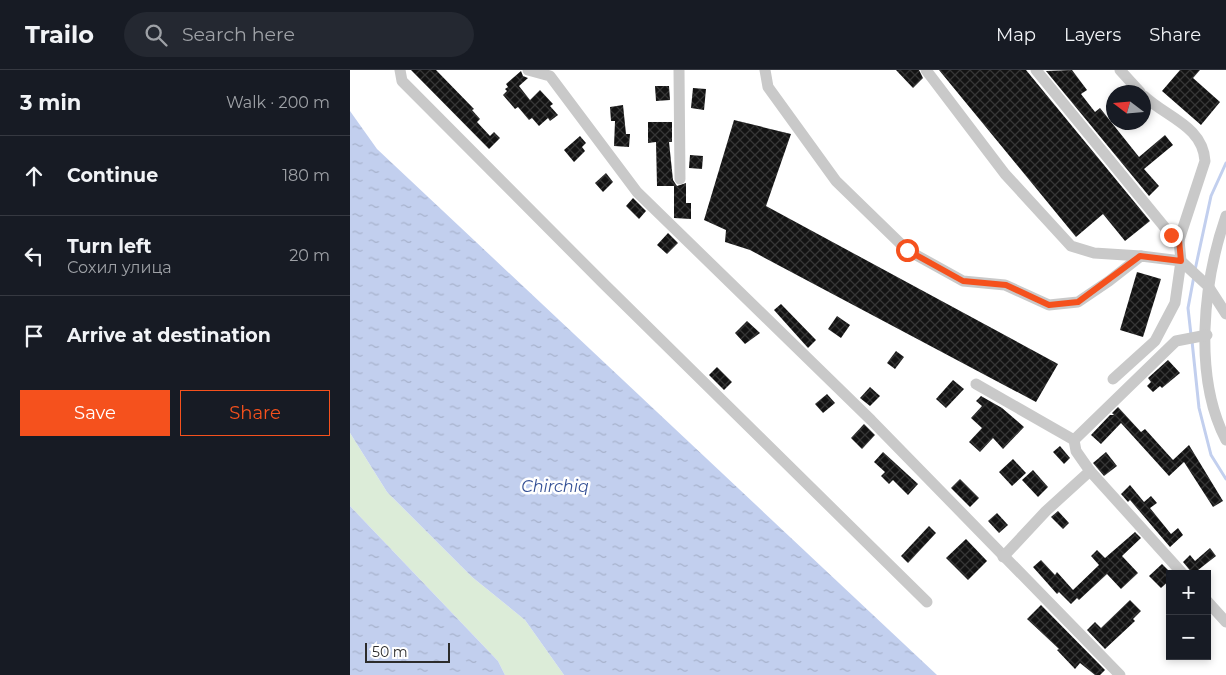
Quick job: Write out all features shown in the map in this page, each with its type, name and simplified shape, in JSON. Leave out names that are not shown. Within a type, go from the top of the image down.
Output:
[{"type":"street","points":[[400,70],[402,81],[604,284],[927,602]]},
{"type":"street","points":[[528,70],[554,73],[637,192],[871,420],[1120,675]]},
{"type":"street","points":[[679,70],[680,179]]},
{"type":"street","points":[[765,70],[768,87],[836,181],[907,250],[940,270],[963,281],[1006,285],[1049,305],[1078,302],[1140,256]]},
{"type":"street","points":[[926,70],[1006,174],[1071,246],[1094,253],[1181,261],[1208,286],[1226,314]]},
{"type":"street","points":[[1036,70],[1171,235],[1179,240]]},
{"type":"street","points":[[1120,70],[1134,85]]},
{"type":"street","points":[[1113,379],[1155,341],[1175,303],[1181,261],[1179,240],[1202,173],[1204,148],[1188,127],[1151,101]]},
{"type":"street","points":[[1226,216],[1219,237],[1208,286],[1207,335],[1207,371],[1210,398],[1216,421],[1226,440]]},
{"type":"street","points":[[1074,440],[1176,341],[1207,335]]},
{"type":"street","points":[[976,384],[1074,440],[1076,451],[1090,471],[1179,570]]},
{"type":"street","points":[[1003,557],[1046,511],[1090,471]]},
{"type":"street","points":[[1211,605],[1226,622]]},
{"type":"green space","points":[[350,433],[387,492],[472,577],[525,620],[564,675],[505,675],[498,661],[350,506]]},
{"type":"water","name":"Chirchiq","points":[[350,111],[377,149],[937,675],[564,675],[525,620],[472,577],[387,492],[350,433]]},
{"type":"water","points":[[350,506],[498,661],[505,675],[350,675]]},
{"type":"building","points":[[411,70],[436,70],[474,109],[472,110],[480,119],[477,122],[490,136],[494,132],[500,138],[489,149]]},
{"type":"building","points":[[896,70],[919,70],[923,78],[913,88]]},
{"type":"building","points":[[939,70],[1026,70],[1150,221],[1125,241],[1103,214],[1076,237]]},
{"type":"building","points":[[1072,70],[1087,90],[1081,94],[1095,112],[1100,108],[1106,116],[1106,130],[1118,130],[1139,157],[1165,135],[1173,145],[1144,169],[1159,186],[1149,196],[1046,71]]},
{"type":"building","points":[[1180,70],[1200,70],[1193,78],[1220,102],[1201,125],[1162,91]]},
{"type":"building","points":[[521,71],[523,76],[528,78],[519,86],[530,100],[540,90],[553,104],[550,106],[558,115],[550,121],[548,118],[539,126],[532,118],[529,120],[518,107],[515,109],[503,95],[507,91],[505,89],[508,87],[506,84]]},
{"type":"building","points":[[655,86],[669,86],[670,100],[656,101]]},
{"type":"building","points":[[693,88],[706,89],[704,110],[691,108]]},
{"type":"building","points":[[623,105],[626,134],[630,134],[629,147],[614,146],[615,121],[611,121],[610,107]]},
{"type":"building","points":[[734,120],[791,134],[766,206],[1058,364],[1036,402],[750,250],[725,242],[726,230],[704,220]]},
{"type":"building","points":[[648,122],[672,122],[672,142],[669,142],[673,180],[677,186],[686,183],[686,203],[691,203],[691,219],[674,218],[674,186],[657,186],[656,142],[648,143]]},
{"type":"building","points":[[580,136],[586,143],[582,147],[585,151],[574,162],[564,150]]},
{"type":"building","points":[[690,155],[703,156],[702,169],[689,168]]},
{"type":"building","points":[[606,173],[613,182],[603,192],[595,183]]},
{"type":"building","points":[[633,198],[646,211],[639,219],[626,206]]},
{"type":"building","points":[[668,233],[678,243],[667,254],[657,245]]},
{"type":"building","points":[[1137,272],[1161,279],[1143,337],[1120,330]]},
{"type":"building","points":[[781,304],[816,340],[808,348],[774,310]]},
{"type":"building","points":[[837,316],[850,325],[841,338],[828,329]]},
{"type":"building","points":[[747,321],[760,333],[745,344],[735,333]]},
{"type":"building","points":[[896,351],[904,357],[895,369],[887,363]]},
{"type":"building","points":[[1168,360],[1180,373],[1162,388],[1160,386],[1153,392],[1147,386],[1151,382],[1148,378]]},
{"type":"building","points":[[717,367],[732,382],[724,390],[709,375]]},
{"type":"building","points":[[953,380],[964,389],[946,408],[936,399]]},
{"type":"building","points":[[870,387],[880,396],[870,406],[860,398]]},
{"type":"building","points":[[827,394],[835,403],[823,413],[815,404]]},
{"type":"building","points":[[981,396],[1002,408],[1024,427],[1003,449],[993,438],[980,452],[969,442],[982,428],[971,418],[982,406],[976,401]]},
{"type":"building","points":[[1118,407],[1141,432],[1145,429],[1173,460],[1189,445],[1223,501],[1213,507],[1184,462],[1169,476],[1121,423],[1101,444],[1091,435],[1110,415],[1114,415],[1112,413]]},
{"type":"building","points":[[864,424],[875,435],[862,449],[851,438]]},
{"type":"building","points":[[1060,446],[1070,458],[1064,464],[1053,452]]},
{"type":"building","points":[[883,452],[918,484],[908,495],[893,480],[889,484],[881,476],[885,472],[874,462]]},
{"type":"building","points":[[1106,452],[1117,466],[1104,476],[1093,463]]},
{"type":"building","points":[[1013,459],[1026,473],[1012,486],[999,472]]},
{"type":"building","points":[[1033,470],[1048,487],[1038,497],[1022,480]]},
{"type":"building","points":[[960,479],[979,498],[970,507],[951,488]]},
{"type":"building","points":[[1130,485],[1144,502],[1151,496],[1157,503],[1150,508],[1171,534],[1178,528],[1183,535],[1170,547],[1130,500],[1128,502],[1121,494]]},
{"type":"building","points":[[1058,511],[1069,523],[1063,529],[1051,517]]},
{"type":"building","points":[[997,513],[1008,525],[999,533],[988,521]]},
{"type":"building","points":[[929,526],[936,533],[908,563],[901,556]]},
{"type":"building","points":[[1135,532],[1141,538],[1122,556],[1138,573],[1121,589],[1107,574],[1079,600],[1077,598],[1071,604],[1059,592],[1057,594],[1033,567],[1041,560],[1055,575],[1057,572],[1073,590],[1099,565],[1091,556],[1097,550],[1105,558]]},
{"type":"building","points":[[966,539],[987,561],[968,580],[946,558]]},
{"type":"building","points":[[1210,548],[1216,556],[1198,570],[1190,570],[1183,562],[1190,555],[1195,561]]},
{"type":"building","points":[[1162,564],[1168,570],[1166,570],[1166,584],[1161,588],[1149,576]]},
{"type":"building","points":[[1130,600],[1141,611],[1133,619],[1135,621],[1105,649],[1087,630],[1095,622],[1101,628]]},
{"type":"building","points":[[1041,605],[1105,670],[1100,675],[1095,675],[1080,663],[1075,669],[1057,650],[1059,649],[1027,619]]},
{"type":"waterway","points":[[1195,270],[1211,196],[1226,163]]},
{"type":"waterway","points":[[1191,335],[1188,308],[1194,276]]},
{"type":"waterway","points":[[1192,341],[1199,408],[1211,455],[1226,479]]},
{"type":"route","points":[[907,250],[940,270],[963,281],[1006,285],[1049,305],[1078,302],[1109,281],[1140,256],[1181,261],[1179,240],[1171,235]]}]
